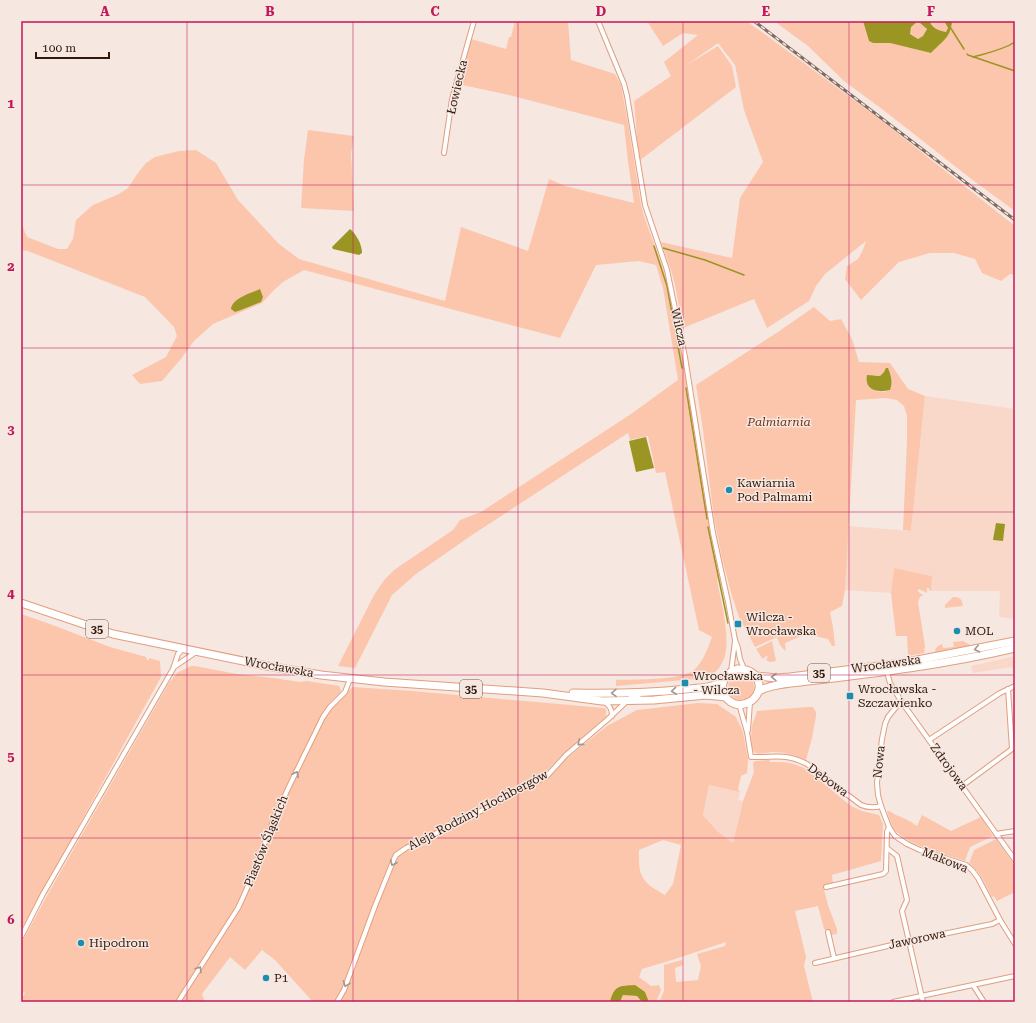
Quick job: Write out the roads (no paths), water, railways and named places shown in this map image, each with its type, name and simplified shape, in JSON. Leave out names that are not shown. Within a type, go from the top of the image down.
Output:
[{"type":"main road","name":"Wrocławska","points":[[21,603],[113,634],[267,666],[350,679],[543,693],[597,694],[653,692],[706,687],[716,685],[723,681]]},
{"type":"main road","name":"Wrocławska","points":[[756,676],[777,678],[790,677],[882,666],[1015,641]]},
{"type":"main road","name":"Wrocławska","points":[[758,692],[763,688],[787,683],[887,672],[943,663],[1015,648]]},
{"type":"main road","points":[[726,697],[723,690],[723,681],[731,672],[737,669],[745,670]]},
{"type":"main road","name":"35","points":[[745,670],[756,676]]},
{"type":"main road","points":[[739,704],[750,702],[756,696],[760,685],[756,676]]},
{"type":"main road","name":"Wrocławska","points":[[543,693],[624,703],[706,695],[726,697]]},
{"type":"main road","name":"35","points":[[726,697],[730,701],[739,704]]},
{"type":"street","name":"Łowiecka","points":[[444,153],[452,99],[474,21]]},
{"type":"street","name":"Wilcza","points":[[598,21],[624,84],[645,205],[667,270],[690,382],[713,533],[735,640],[740,659],[745,670]]},
{"type":"street","name":"Wilcza","points":[[731,672],[735,640]]},
{"type":"street","points":[[21,937],[43,894],[174,668],[178,654],[183,649]]},
{"type":"street","points":[[174,668],[197,652]]},
{"type":"street","name":"Zdrojowa","points":[[887,672],[890,683],[901,701],[1015,860]]},
{"type":"street","name":"Piastów Śląskich","points":[[178,1002],[238,908],[284,798],[323,717],[330,707],[345,692],[350,679]]},
{"type":"street","points":[[929,740],[1000,693],[1015,686]]},
{"type":"street","points":[[962,786],[1012,749],[1008,689]]},
{"type":"street","points":[[624,703],[634,696],[653,692]]},
{"type":"street","points":[[602,701],[610,706],[612,716]]},
{"type":"street","name":"Nowa","points":[[889,827],[878,795],[877,783],[882,739],[888,717],[901,701]]},
{"type":"street","name":"Dębowa","points":[[747,732],[750,702]]},
{"type":"street","name":"Aleja Rodziny Hochbergów","points":[[337,1002],[344,990],[375,906],[396,855],[406,848],[547,776],[566,755],[612,716],[624,703]]},
{"type":"street","name":"Dębowa","points":[[739,704],[747,732],[750,757],[784,756],[800,761],[807,764],[861,805],[865,807],[881,806]]},
{"type":"street","points":[[826,887],[883,874],[886,871],[887,832],[889,827]]},
{"type":"street","name":"Makowa","points":[[889,827],[895,836],[907,844],[920,850],[966,865],[972,870],[1015,944]]},
{"type":"street","points":[[996,834],[1015,831]]},
{"type":"street","points":[[887,848],[897,856],[907,900],[902,911],[923,1002]]},
{"type":"street","name":"Jaworowa","points":[[815,963],[909,941],[992,924],[1000,920]]},
{"type":"street","points":[[828,932],[834,958]]},
{"type":"street","points":[[893,1002],[1015,976]]},
{"type":"street","points":[[973,985],[984,1002]]},
{"type":"waterway","points":[[950,27],[964,49]]},
{"type":"waterway","points":[[973,57],[1000,49],[1015,42]]},
{"type":"waterway","points":[[967,54],[1015,71]]},
{"type":"waterway","points":[[654,246],[667,286],[682,368]]},
{"type":"waterway","points":[[663,248],[705,260],[744,275]]},
{"type":"waterway","points":[[686,388],[707,519]]},
{"type":"waterway","points":[[708,527],[728,623]]},
{"type":"railway","points":[[754,21],[1015,220]]},
{"type":"place","name":"Kawiarnia Pod Palmami","points":[[729,490]]},
{"type":"place","name":"Wilcza - Wrocławska","points":[[738,624]]},
{"type":"place","name":"MOL","points":[[957,631]]},
{"type":"place","name":"Wrocławska - Wilcza","points":[[685,683]]},
{"type":"place","name":"Wrocławska - Szczawienko","points":[[850,696]]},
{"type":"place","name":"Hipodrom","points":[[81,943]]},
{"type":"place","name":"P1","points":[[266,978]]},
{"type":"park label","name":"Palmiarnia","points":[[779,422]]}]
